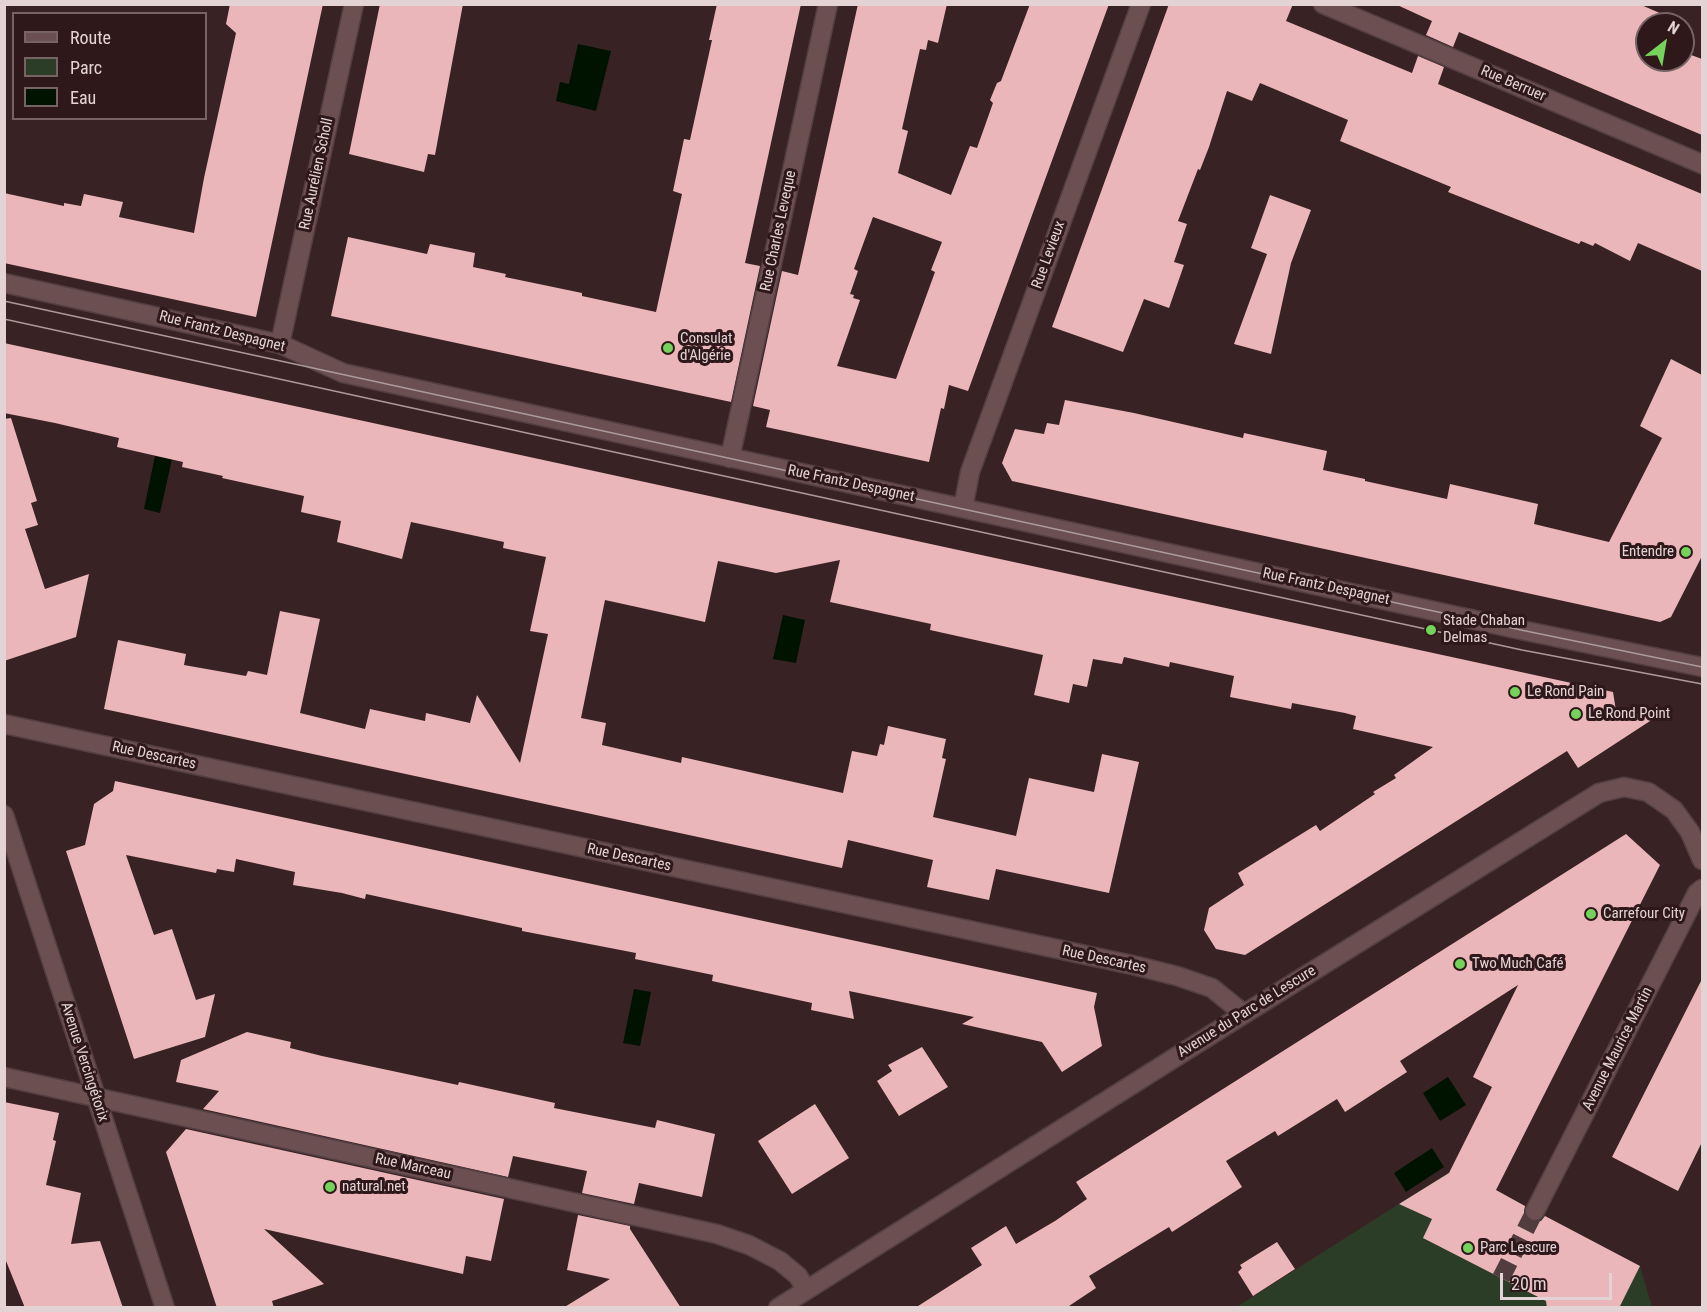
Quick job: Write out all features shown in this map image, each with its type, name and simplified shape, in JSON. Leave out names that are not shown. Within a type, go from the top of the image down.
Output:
[{"type":"street","name":"Rue Aurélien Scholl","points":[[280,344],[354,4]]},
{"type":"street","name":"Rue Charles Leveque","points":[[730,458],[828,4]]},
{"type":"street","name":"Rue Levieux","points":[[963,508],[970,472],[1141,4]]},
{"type":"street","name":"Rue Berruer","points":[[1323,4],[1702,164]]},
{"type":"street","name":"Rue Frantz Despagnet","points":[[4,283],[280,344],[344,373],[1521,630],[1702,667]]},
{"type":"street","name":"Rue Descartes","points":[[4,724],[1137,966],[1212,988],[1244,1014]]},
{"type":"street","name":"Avenue du Parc de Lescure","points":[[778,1308],[1599,793],[1624,787],[1648,792],[1674,810],[1690,832],[1702,860]]},
{"type":"street","name":"Avenue Vercingétorix","points":[[4,815],[165,1308]]},
{"type":"street","name":"Avenue Maurice Martin","points":[[1535,1211],[1697,893],[1702,889]]},
{"type":"street","name":"Rue Marceau","points":[[4,1077],[717,1234],[749,1245],[780,1261],[798,1276],[806,1289]]},
{"type":"green space","name":"Parc Lescure","points":[[1454,1169],[1640,1266],[1652,1307],[1235,1308]]},
{"type":"water","points":[[578,44],[611,51],[596,111],[556,101],[560,82],[569,84]]},
{"type":"water","points":[[155,456],[172,459],[160,513],[144,509]]},
{"type":"water","points":[[783,615],[805,620],[796,663],[773,659]]},
{"type":"water","points":[[634,989],[651,992],[640,1046],[623,1043]]},
{"type":"water","points":[[1448,1077],[1466,1105],[1440,1121],[1423,1093]]},
{"type":"water","points":[[1432,1148],[1444,1167],[1406,1192],[1394,1173]]},
{"type":"building","points":[[230,4],[323,4],[256,317],[4,263],[4,193],[64,206],[64,203],[81,206],[84,194],[123,202],[119,217],[194,233],[236,33],[226,24]]},
{"type":"building","points":[[380,4],[463,4],[435,155],[428,154],[424,172],[349,154]]},
{"type":"building","points":[[717,4],[801,4],[745,263],[760,266],[731,402],[331,316],[348,237],[427,254],[430,244],[475,253],[473,267],[506,274],[505,277],[582,293],[582,296],[656,312],[682,194],[673,191],[684,139],[690,140],[712,40],[709,40]]},
{"type":"building","points":[[858,4],[947,4],[938,43],[928,40],[926,50],[920,49],[902,129],[908,131],[898,173],[951,195],[970,146],[977,148],[993,103],[990,100],[997,83],[1001,81],[1030,4],[1109,4],[968,391],[949,385],[944,409],[941,408],[929,462],[766,427],[770,410],[753,406],[782,271],[798,275]],"holes":[[[873,217],[942,242],[931,270],[935,272],[896,379],[837,366],[860,300],[853,298],[854,295],[850,294],[858,271],[854,269]]]},
{"type":"building","points":[[1169,4],[1293,4],[1286,21],[1412,73],[1418,56],[1444,67],[1438,84],[1702,194],[1702,271],[1638,243],[1630,261],[1595,243],[1593,246],[1581,241],[1579,244],[1448,192],[1451,187],[1340,141],[1348,120],[1260,83],[1252,101],[1227,91],[1209,147],[1178,221],[1187,224],[1174,262],[1184,265],[1169,308],[1144,299],[1123,352],[1052,327]]},
{"type":"building","points":[[1395,4],[1639,4],[1657,12],[1635,12],[1635,72],[1695,72],[1695,56],[1702,59],[1702,135],[1459,32],[1453,47],[1426,35],[1432,21]]},
{"type":"building","points":[[1270,195],[1311,210],[1291,263],[1271,354],[1234,344],[1267,254],[1251,248]]},
{"type":"building","points":[[4,343],[1613,692],[1617,717],[1670,708],[1578,768],[1567,751],[1245,955],[1216,949],[1204,930],[1209,908],[1244,885],[1238,873],[1316,825],[1320,831],[1375,794],[1373,792],[1396,778],[1394,775],[1433,747],[1353,729],[1356,716],[1345,713],[1292,703],[1291,709],[1230,697],[1234,676],[1170,662],[1169,667],[1124,657],[1122,664],[1093,659],[1087,687],[1073,684],[1069,703],[1034,695],[1043,655],[930,630],[931,624],[830,602],[840,560],[776,573],[718,561],[705,622],[605,600],[581,718],[606,723],[602,745],[681,763],[682,757],[843,793],[852,751],[877,756],[880,744],[884,745],[888,726],[946,739],[942,758],[946,759],[933,817],[1016,836],[1029,778],[1094,792],[1102,754],[1139,762],[1109,893],[996,869],[989,900],[927,887],[933,860],[848,840],[842,868],[104,709],[118,640],[186,654],[184,665],[246,676],[248,671],[267,675],[280,611],[320,619],[300,713],[365,729],[370,709],[425,721],[426,713],[470,723],[477,695],[520,763],[548,634],[530,631],[546,557],[503,548],[504,542],[411,522],[402,559],[337,542],[341,521],[301,512],[304,496],[222,478],[223,476],[182,467],[183,462],[117,447],[119,438],[4,413]]},
{"type":"building","points":[[1671,359],[1702,375],[1702,556],[1671,617],[1660,622],[1012,481],[1002,463],[1015,429],[1044,434],[1047,423],[1059,425],[1065,400],[1243,438],[1244,433],[1327,451],[1323,470],[1365,479],[1365,481],[1447,499],[1450,484],[1538,504],[1534,524],[1609,542],[1662,438],[1640,426]]},
{"type":"building","points":[[11,418],[37,501],[31,503],[38,525],[25,529],[45,589],[89,574],[76,637],[4,661],[4,419]]},
{"type":"building","points":[[115,781],[1097,993],[1094,1007],[1102,1046],[1062,1072],[1042,1042],[962,1024],[974,1017],[849,991],[854,1019],[811,1010],[812,1003],[712,981],[713,975],[635,959],[636,953],[522,931],[522,928],[366,894],[365,899],[293,885],[295,872],[236,859],[234,872],[217,869],[216,873],[126,855],[154,935],[172,929],[196,1000],[215,994],[205,1037],[134,1059],[66,851],[85,845],[94,804],[113,791]]},
{"type":"building","points":[[1626,834],[1660,865],[1496,1190],[1525,1206],[1525,1217],[1530,1221],[1541,1221],[1545,1216],[1640,1266],[1619,1308],[1547,1308],[1546,1301],[1423,1238],[1432,1219],[1399,1204],[1449,1173],[1492,1087],[1473,1077],[1518,985],[1400,1061],[1407,1072],[1345,1112],[1337,1099],[1278,1136],[1275,1131],[1226,1161],[1242,1187],[1172,1232],[1169,1227],[1089,1276],[1096,1288],[1066,1308],[915,1308],[982,1265],[971,1248],[1006,1226],[1016,1244],[1055,1221],[1087,1199],[1076,1182]]},
{"type":"building","points":[[1702,979],[1702,1142],[1678,1191],[1612,1157]]},
{"type":"building","points":[[247,1032],[291,1042],[290,1048],[322,1056],[555,1103],[554,1108],[655,1128],[657,1120],[715,1134],[702,1197],[639,1183],[634,1204],[582,1193],[587,1171],[513,1156],[508,1177],[203,1109],[219,1091],[176,1082],[181,1060]]},
{"type":"building","points":[[922,1047],[948,1087],[899,1116],[877,1081],[892,1071],[888,1065]]},
{"type":"building","points":[[4,1102],[59,1113],[53,1140],[56,1141],[46,1185],[81,1193],[71,1244],[100,1241],[123,1308],[25,1308],[4,1256]]},
{"type":"building","points":[[815,1104],[849,1158],[792,1194],[758,1141]]},
{"type":"building","points":[[186,1129],[504,1199],[491,1261],[466,1256],[463,1274],[264,1229],[324,1284],[272,1301],[274,1308],[217,1308],[166,1152]]},
{"type":"building","points":[[578,1215],[630,1226],[681,1308],[563,1308],[610,1279],[567,1270]]},
{"type":"building","points":[[1277,1242],[1295,1269],[1253,1296],[1238,1272],[1242,1268],[1240,1265]]},
{"type":"tunnel","points":[[1501,1278],[1535,1211]]},
{"type":"tram line","points":[[4,301],[1521,630],[1702,667]]},
{"type":"tram line","points":[[4,319],[1522,650],[1702,684]]},
{"type":"place","name":"Consulat d'Algérie","points":[[668,348]]},
{"type":"place","name":"Entendre","points":[[1686,552]]},
{"type":"place","name":"Stade Chaban Delmas","points":[[1431,630]]},
{"type":"place","name":"Le Rond Pain","points":[[1515,692]]},
{"type":"place","name":"Le Rond Point","points":[[1576,714]]},
{"type":"place","name":"Carrefour City","points":[[1591,914]]},
{"type":"place","name":"Two Much Café","points":[[1460,964]]},
{"type":"place","name":"natural.net","points":[[330,1187]]},
{"type":"place","name":"Parc Lescure","points":[[1468,1248]]}]
